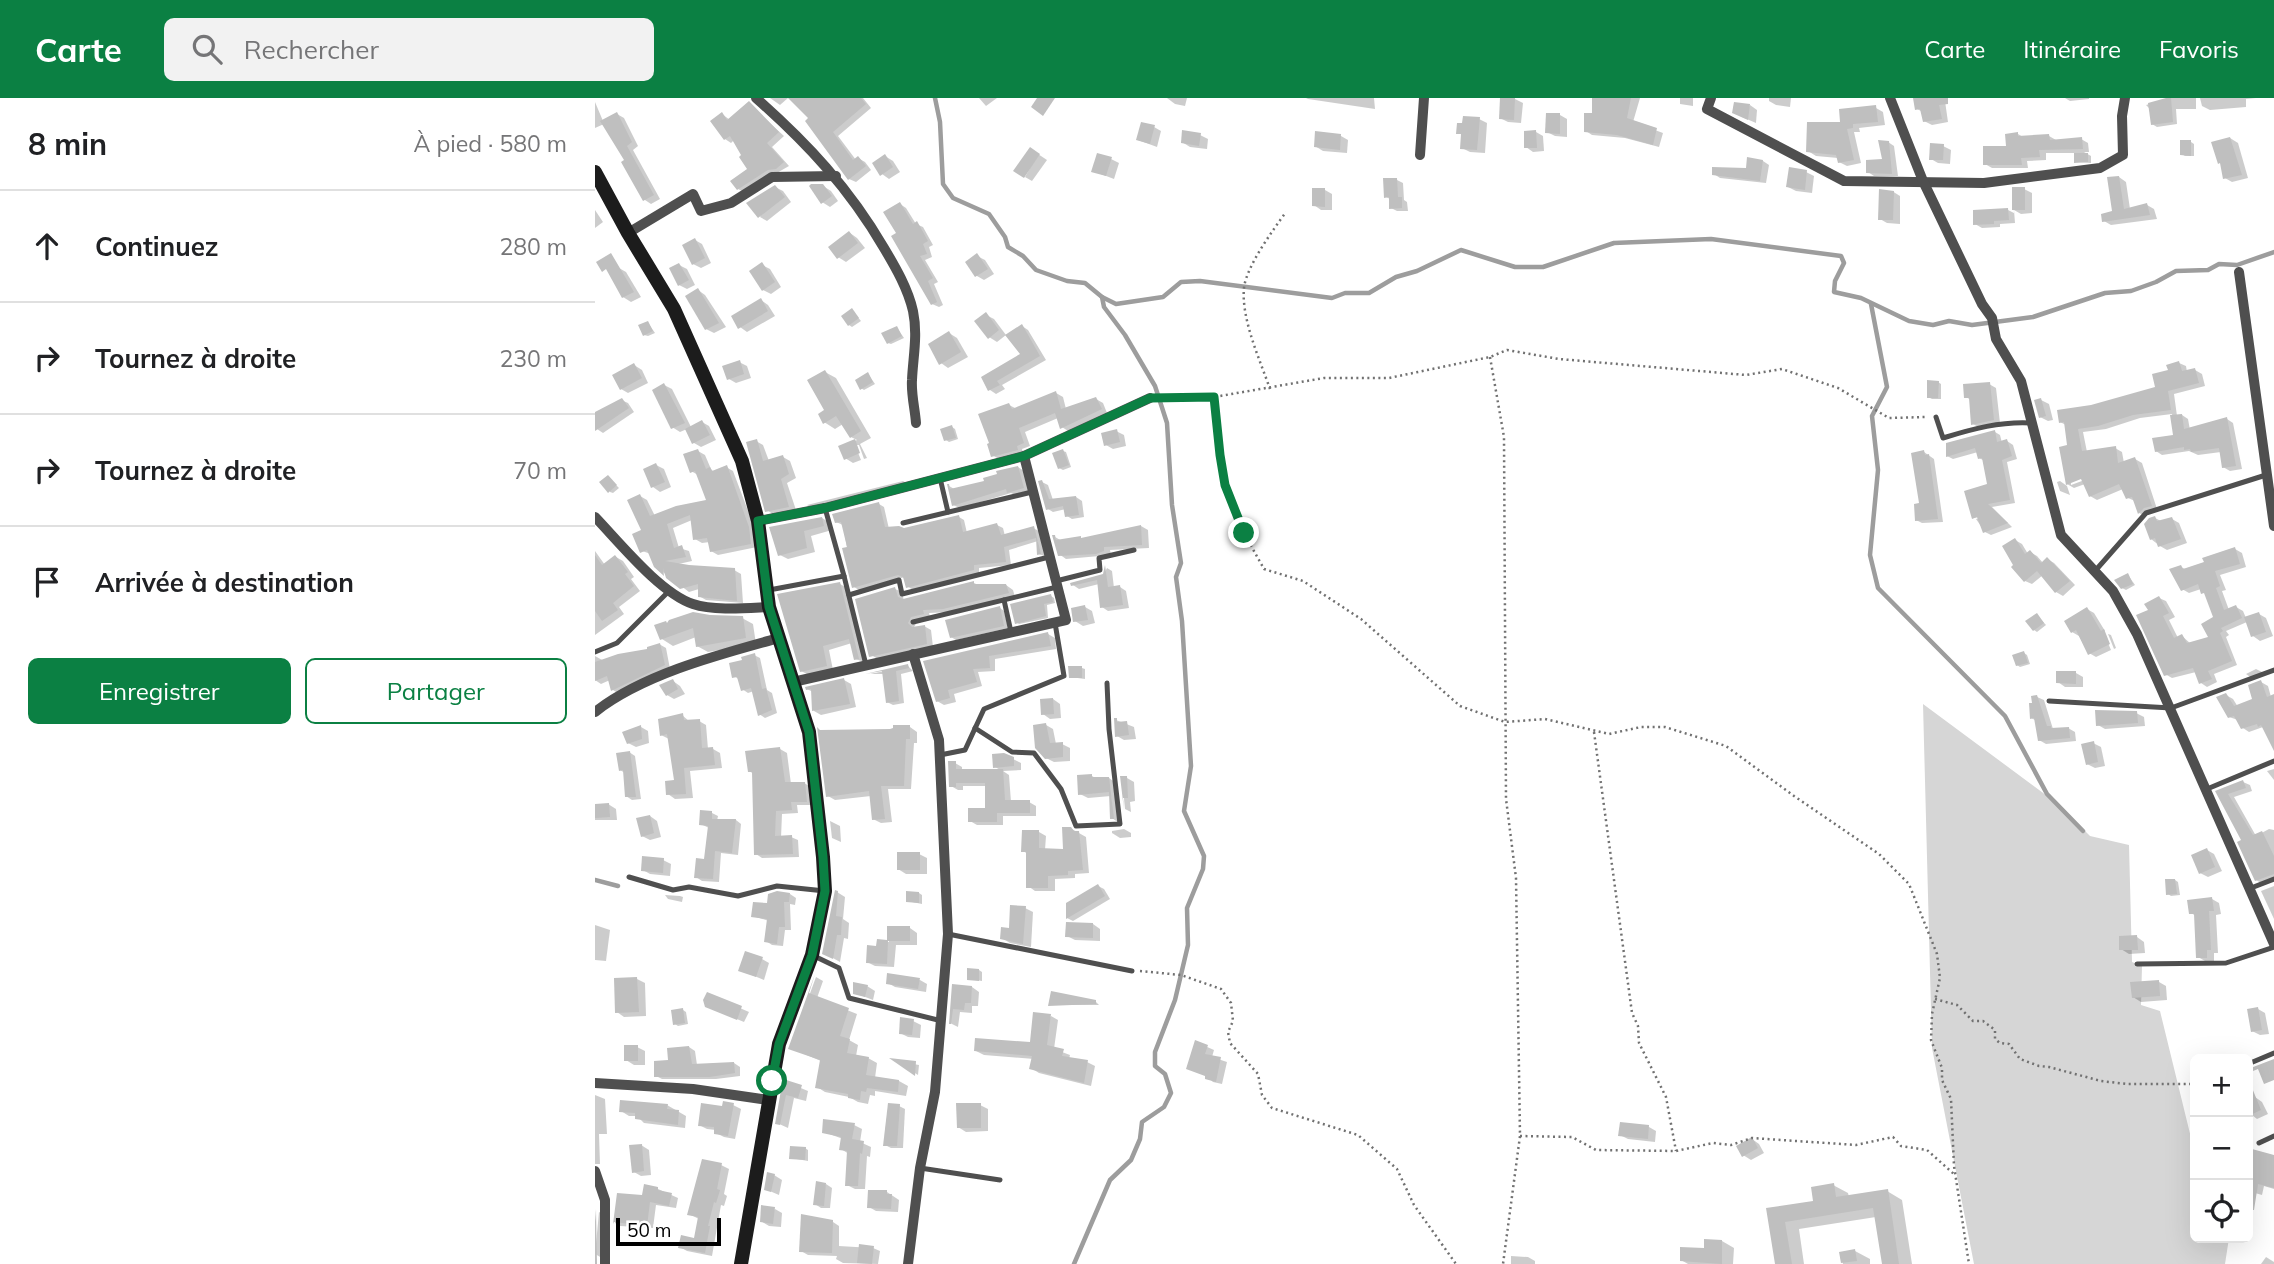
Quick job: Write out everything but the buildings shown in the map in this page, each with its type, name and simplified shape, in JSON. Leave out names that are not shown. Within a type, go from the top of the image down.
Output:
[{"type":"street","points":[[756,98],[836,176],[871,226],[899,274],[913,311],[916,347],[911,383],[916,423]]},
{"type":"street","points":[[1420,155],[1424,98]]},
{"type":"street","points":[[1711,98],[1707,109],[1844,181],[1984,183],[2099,168],[2123,155],[2122,116],[2125,98]]},
{"type":"street","points":[[1890,98],[1923,181],[1993,323],[1996,339],[2021,381],[2061,535],[2113,591],[2137,634],[2251,888],[2274,946]]},
{"type":"street","points":[[595,172],[680,321],[742,461],[758,521],[769,607],[809,732],[825,891],[812,955],[779,1044],[741,1264]]},
{"type":"street","points":[[628,233],[693,194],[701,211],[731,203],[772,177],[836,176]]},
{"type":"street","points":[[2239,272],[2274,526]]},
{"type":"street","points":[[758,521],[825,508],[1024,456],[1150,398]]},
{"type":"street","points":[[793,682],[1066,620],[1024,456]]},
{"type":"street","points":[[595,517],[669,591],[694,605],[739,609],[769,607]]},
{"type":"street","points":[[595,712],[615,696],[708,657],[779,638]]},
{"type":"street","points":[[908,1264],[920,1168],[935,1092],[949,934],[939,740],[913,654]]},
{"type":"street","points":[[595,1083],[693,1089],[768,1100]]},
{"type":"street","points":[[595,1171],[605,1200],[605,1264]]},
{"type":"lane","points":[[1936,417],[1943,438],[1975,428],[2032,422]]},
{"type":"lane","points":[[2095,571],[2146,513],[2267,475]]},
{"type":"lane","points":[[940,478],[948,512]]},
{"type":"lane","points":[[902,523],[1033,491]]},
{"type":"lane","points":[[825,508],[866,665]]},
{"type":"lane","points":[[913,622],[1004,600],[1100,570],[1099,558],[1134,550]]},
{"type":"lane","points":[[849,595],[899,580],[902,594],[1049,557]]},
{"type":"lane","points":[[766,590],[844,576]]},
{"type":"lane","points":[[595,652],[617,643],[669,591]]},
{"type":"lane","points":[[1004,600],[1011,632]]},
{"type":"lane","points":[[940,755],[965,750],[983,709],[1064,676],[1055,622]]},
{"type":"lane","points":[[2049,701],[2171,708],[2274,670]]},
{"type":"lane","points":[[975,728],[1012,752],[1034,753],[1061,789],[1076,826],[1120,824],[1109,729],[1107,683]]},
{"type":"lane","points":[[2207,789],[2274,761]]},
{"type":"lane","points":[[629,877],[673,890],[689,887],[738,896],[777,886],[825,891]]},
{"type":"lane","points":[[2251,888],[2274,879]]},
{"type":"lane","points":[[949,934],[1132,971]]},
{"type":"lane","points":[[2137,964],[2226,963],[2274,946]]},
{"type":"lane","points":[[812,955],[839,968],[849,998],[942,1021]]},
{"type":"lane","points":[[2253,1062],[2274,1053]]},
{"type":"lane","points":[[2259,1143],[2274,1136]]},
{"type":"lane","points":[[920,1168],[1000,1180]]},
{"type":"path","points":[[1270,389],[1246,316],[1244,287],[1263,244],[1286,212]]},
{"type":"path","points":[[1150,398],[1214,397],[1324,379],[1389,378],[1490,357],[1507,350],[1559,359],[1746,375],[1782,369],[1838,388],[1889,418],[1936,417]]},
{"type":"path","points":[[1490,357],[1504,437],[1506,799],[1516,878],[1520,1136],[1503,1264]]},
{"type":"path","points":[[1214,397],[1225,485],[1244,533],[1264,569],[1303,581],[1361,619],[1460,706],[1505,722],[1545,719],[1609,734],[1641,727],[1665,727],[1726,746],[1879,854],[1909,884],[1937,954],[1940,978],[1932,1014],[1931,1040],[1942,1068],[1942,1080],[1951,1099],[1956,1176],[1969,1264]]},
{"type":"path","points":[[1594,731],[1632,1013],[1638,1026],[1639,1043],[1666,1097],[1676,1151]]},
{"type":"path","points":[[1132,971],[1181,975],[1220,989],[1231,1003],[1233,1021],[1228,1032],[1230,1043],[1258,1074],[1262,1095],[1272,1108],[1358,1135],[1397,1169],[1414,1205],[1457,1264]]},
{"type":"path","points":[[1935,999],[1957,1005],[1973,1021],[1983,1021],[1995,1030],[1995,1039],[2009,1044],[2020,1059],[2039,1066],[2101,1081],[2127,1084],[2190,1084]]},
{"type":"path","points":[[1520,1136],[1572,1137],[1596,1150],[1676,1151],[1713,1143],[1731,1145],[1752,1138],[1856,1145],[1893,1137],[1901,1146],[1927,1150],[1956,1176]]},
{"type":"shaded area","points":[[1923,704],[2058,804],[2090,836],[2129,845],[2132,962],[2142,966],[2141,1005],[2160,1011],[2190,1134],[2190,1243],[2228,1243],[2225,1264],[1974,1264],[1932,1048]]},
{"type":"waterway","points":[[935,98],[940,122],[943,184],[953,198],[989,214],[1005,237],[1008,247],[1023,256],[1036,270],[1067,281],[1085,283],[1116,304],[1163,297],[1181,282],[1200,281],[1332,298],[1345,293],[1369,293],[1396,277],[1417,271],[1461,250],[1515,267],[1543,267],[1614,243],[1711,239],[1841,256],[1844,263],[1835,281],[1834,292],[1861,298],[1909,321],[1933,325],[1949,321],[1972,325],[2033,317],[2105,293],[2131,291],[2176,271],[2208,270],[2219,264],[2237,265],[2274,252]]},
{"type":"waterway","points":[[1074,1264],[1110,1180],[1131,1160],[1140,1139],[1142,1122],[1164,1107],[1171,1093],[1165,1074],[1155,1066],[1155,1052],[1175,1000],[1188,945],[1187,908],[1203,869],[1204,856],[1184,811],[1191,766],[1182,621],[1176,577],[1181,563],[1172,505],[1167,423],[1155,386],[1125,335],[1104,307],[1102,297]]},
{"type":"waterway","points":[[1871,304],[1887,387],[1872,416],[1878,470],[1870,555],[1878,588],[2005,716],[2047,794],[2083,831]]},
{"type":"waterway","points":[[595,880],[618,886]]},
{"type":"route","points":[[772,1081],[779,1044],[812,955],[825,891],[809,732],[769,607],[758,521],[825,508],[1024,456],[1150,398],[1214,397],[1225,485],[1244,533]]}]
